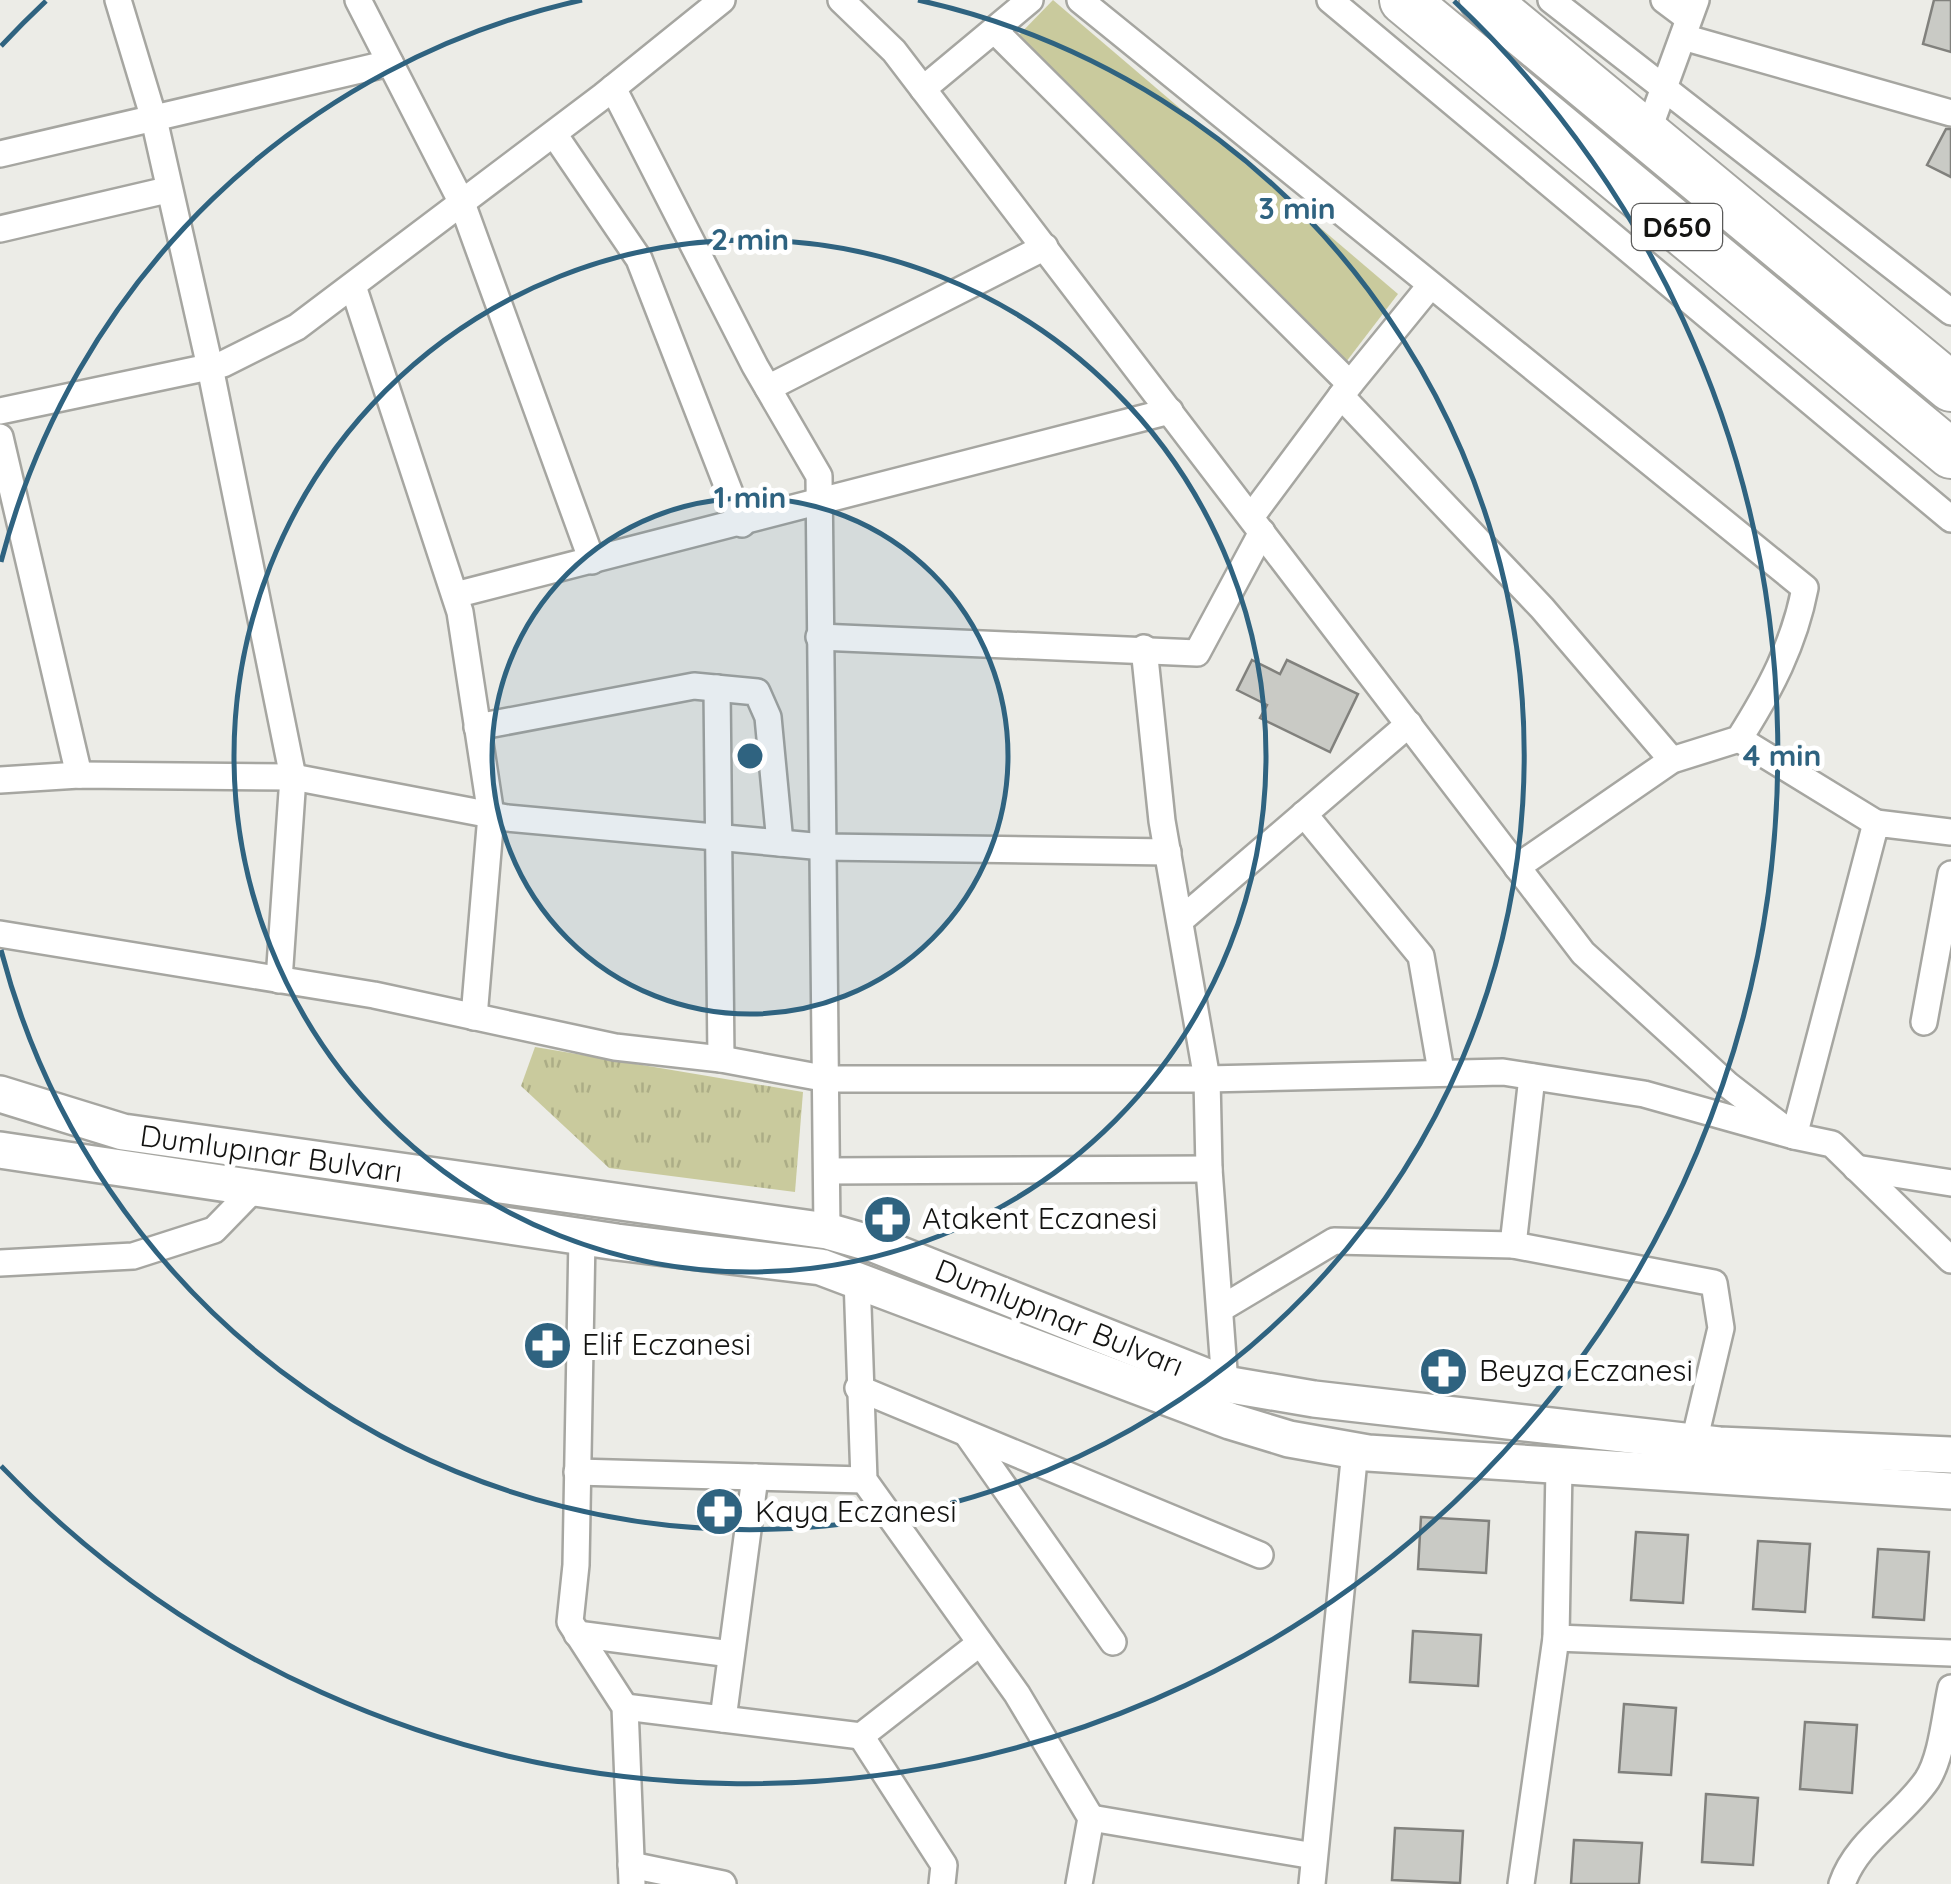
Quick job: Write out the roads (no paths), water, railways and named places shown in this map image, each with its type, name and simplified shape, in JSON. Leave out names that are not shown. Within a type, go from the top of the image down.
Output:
[{"type":"highway","name":"D650","points":[[1404,0],[1951,454]]},
{"type":"highway","name":"D650","points":[[1484,0],[1951,387]]},
{"type":"main road","name":"Dumlupınar Bulvarı","points":[[0,1094],[123,1132],[827,1231],[876,1246],[1225,1384],[1314,1399],[1694,1442],[1951,1455]]},
{"type":"main road","name":"Dumlupınar Bulvarı","points":[[0,1150],[582,1237],[785,1259],[857,1278],[1230,1422],[1289,1439],[1430,1460],[1951,1491]]},
{"type":"street","points":[[118,0],[154,118],[167,190],[210,367],[293,777],[279,980]]},
{"type":"street","points":[[358,0],[462,203],[592,561]]},
{"type":"street","points":[[0,411],[210,367],[297,328],[614,88],[722,0]]},
{"type":"street","points":[[841,0],[894,51],[1583,953],[1728,1085],[1794,1136]]},
{"type":"street","points":[[923,89],[1030,0]]},
{"type":"street","points":[[1080,0],[1804,588],[1797,629],[1778,672],[1739,739],[1672,760],[1517,867]]},
{"type":"street","points":[[1330,0],[1951,518]]},
{"type":"street","points":[[1551,0],[1951,312]]},
{"type":"street","points":[[1664,0],[1689,19],[1951,114]]},
{"type":"street","points":[[1646,137],[1689,19]]},
{"type":"street","points":[[994,30],[1345,390],[1542,608],[1672,760]]},
{"type":"street","points":[[1622,59],[1673,65]]},
{"type":"street","points":[[0,154],[390,63]]},
{"type":"street","points":[[614,88],[768,388],[819,476],[827,1231]]},
{"type":"street","points":[[554,134],[639,259],[742,524]]},
{"type":"street","points":[[0,228],[167,190]]},
{"type":"street","points":[[768,388],[1044,247]]},
{"type":"street","points":[[353,286],[455,595],[478,727],[490,815],[474,1017]]},
{"type":"street","points":[[819,637],[1198,653],[1256,524],[1345,390],[1430,286]]},
{"type":"street","points":[[455,595],[1170,411]]},
{"type":"street","points":[[0,437],[79,775]]},
{"type":"street","points":[[1144,648],[1168,852],[1208,1079],[1209,1169],[1225,1384]]},
{"type":"street","points":[[478,727],[694,686],[757,692],[768,717],[780,843]]},
{"type":"street","points":[[717,688],[721,1058]]},
{"type":"street","points":[[1182,919],[1409,724]]},
{"type":"street","points":[[1739,739],[1876,824],[1951,832]]},
{"type":"street","points":[[0,780],[79,775],[293,777],[490,815],[719,838],[824,847],[1168,852]]},
{"type":"street","points":[[1304,814],[1422,956],[1440,1071]]},
{"type":"street","points":[[1794,1136],[1876,824]]},
{"type":"street","points":[[1924,1022],[1951,874]]},
{"type":"street","points":[[0,934],[279,980],[615,1047],[721,1058],[828,1079],[1208,1079],[1440,1071],[1532,1077],[1644,1094],[1832,1144],[1951,1260]]},
{"type":"street","points":[[1513,1246],[1532,1077]]},
{"type":"street","points":[[1856,1168],[1951,1183]]},
{"type":"street","points":[[827,1170],[1209,1169]]},
{"type":"street","points":[[0,1263],[133,1256],[214,1230],[254,1189]]},
{"type":"street","points":[[582,1237],[570,1622],[625,1707],[632,1874],[723,1884]]},
{"type":"street","points":[[1222,1308],[1334,1242],[1513,1246],[1714,1283],[1721,1328],[1694,1442]]},
{"type":"street","points":[[857,1278],[864,1480],[1017,1694],[1091,1818],[1079,1884]]},
{"type":"street","points":[[858,1388],[1260,1555]]},
{"type":"street","points":[[968,1434],[1113,1642]]},
{"type":"street","points":[[1312,1884],[1355,1450]]},
{"type":"street","points":[[1521,1884],[1556,1638],[1559,1467]]},
{"type":"street","points":[[577,1472],[864,1480]]},
{"type":"street","points":[[723,1719],[755,1477]]},
{"type":"street","points":[[576,1634],[732,1654]]},
{"type":"street","points":[[1556,1638],[1951,1653]]},
{"type":"street","points":[[625,1707],[861,1736],[980,1643]]},
{"type":"street","points":[[1842,1884],[1866,1841],[1899,1816],[1930,1776],[1951,1688]]},
{"type":"street","points":[[861,1736],[944,1865],[942,1884]]},
{"type":"street","points":[[1091,1818],[1314,1856]]},
{"type":"place","name":"Atakent Eczanesi","points":[[887,1219]]},
{"type":"place","name":"Elif Eczanesi","points":[[547,1345]]},
{"type":"place","name":"Beyza Eczanesi","points":[[1444,1371]]},
{"type":"place","name":"Kaya Eczanesi","points":[[720,1512]]}]
